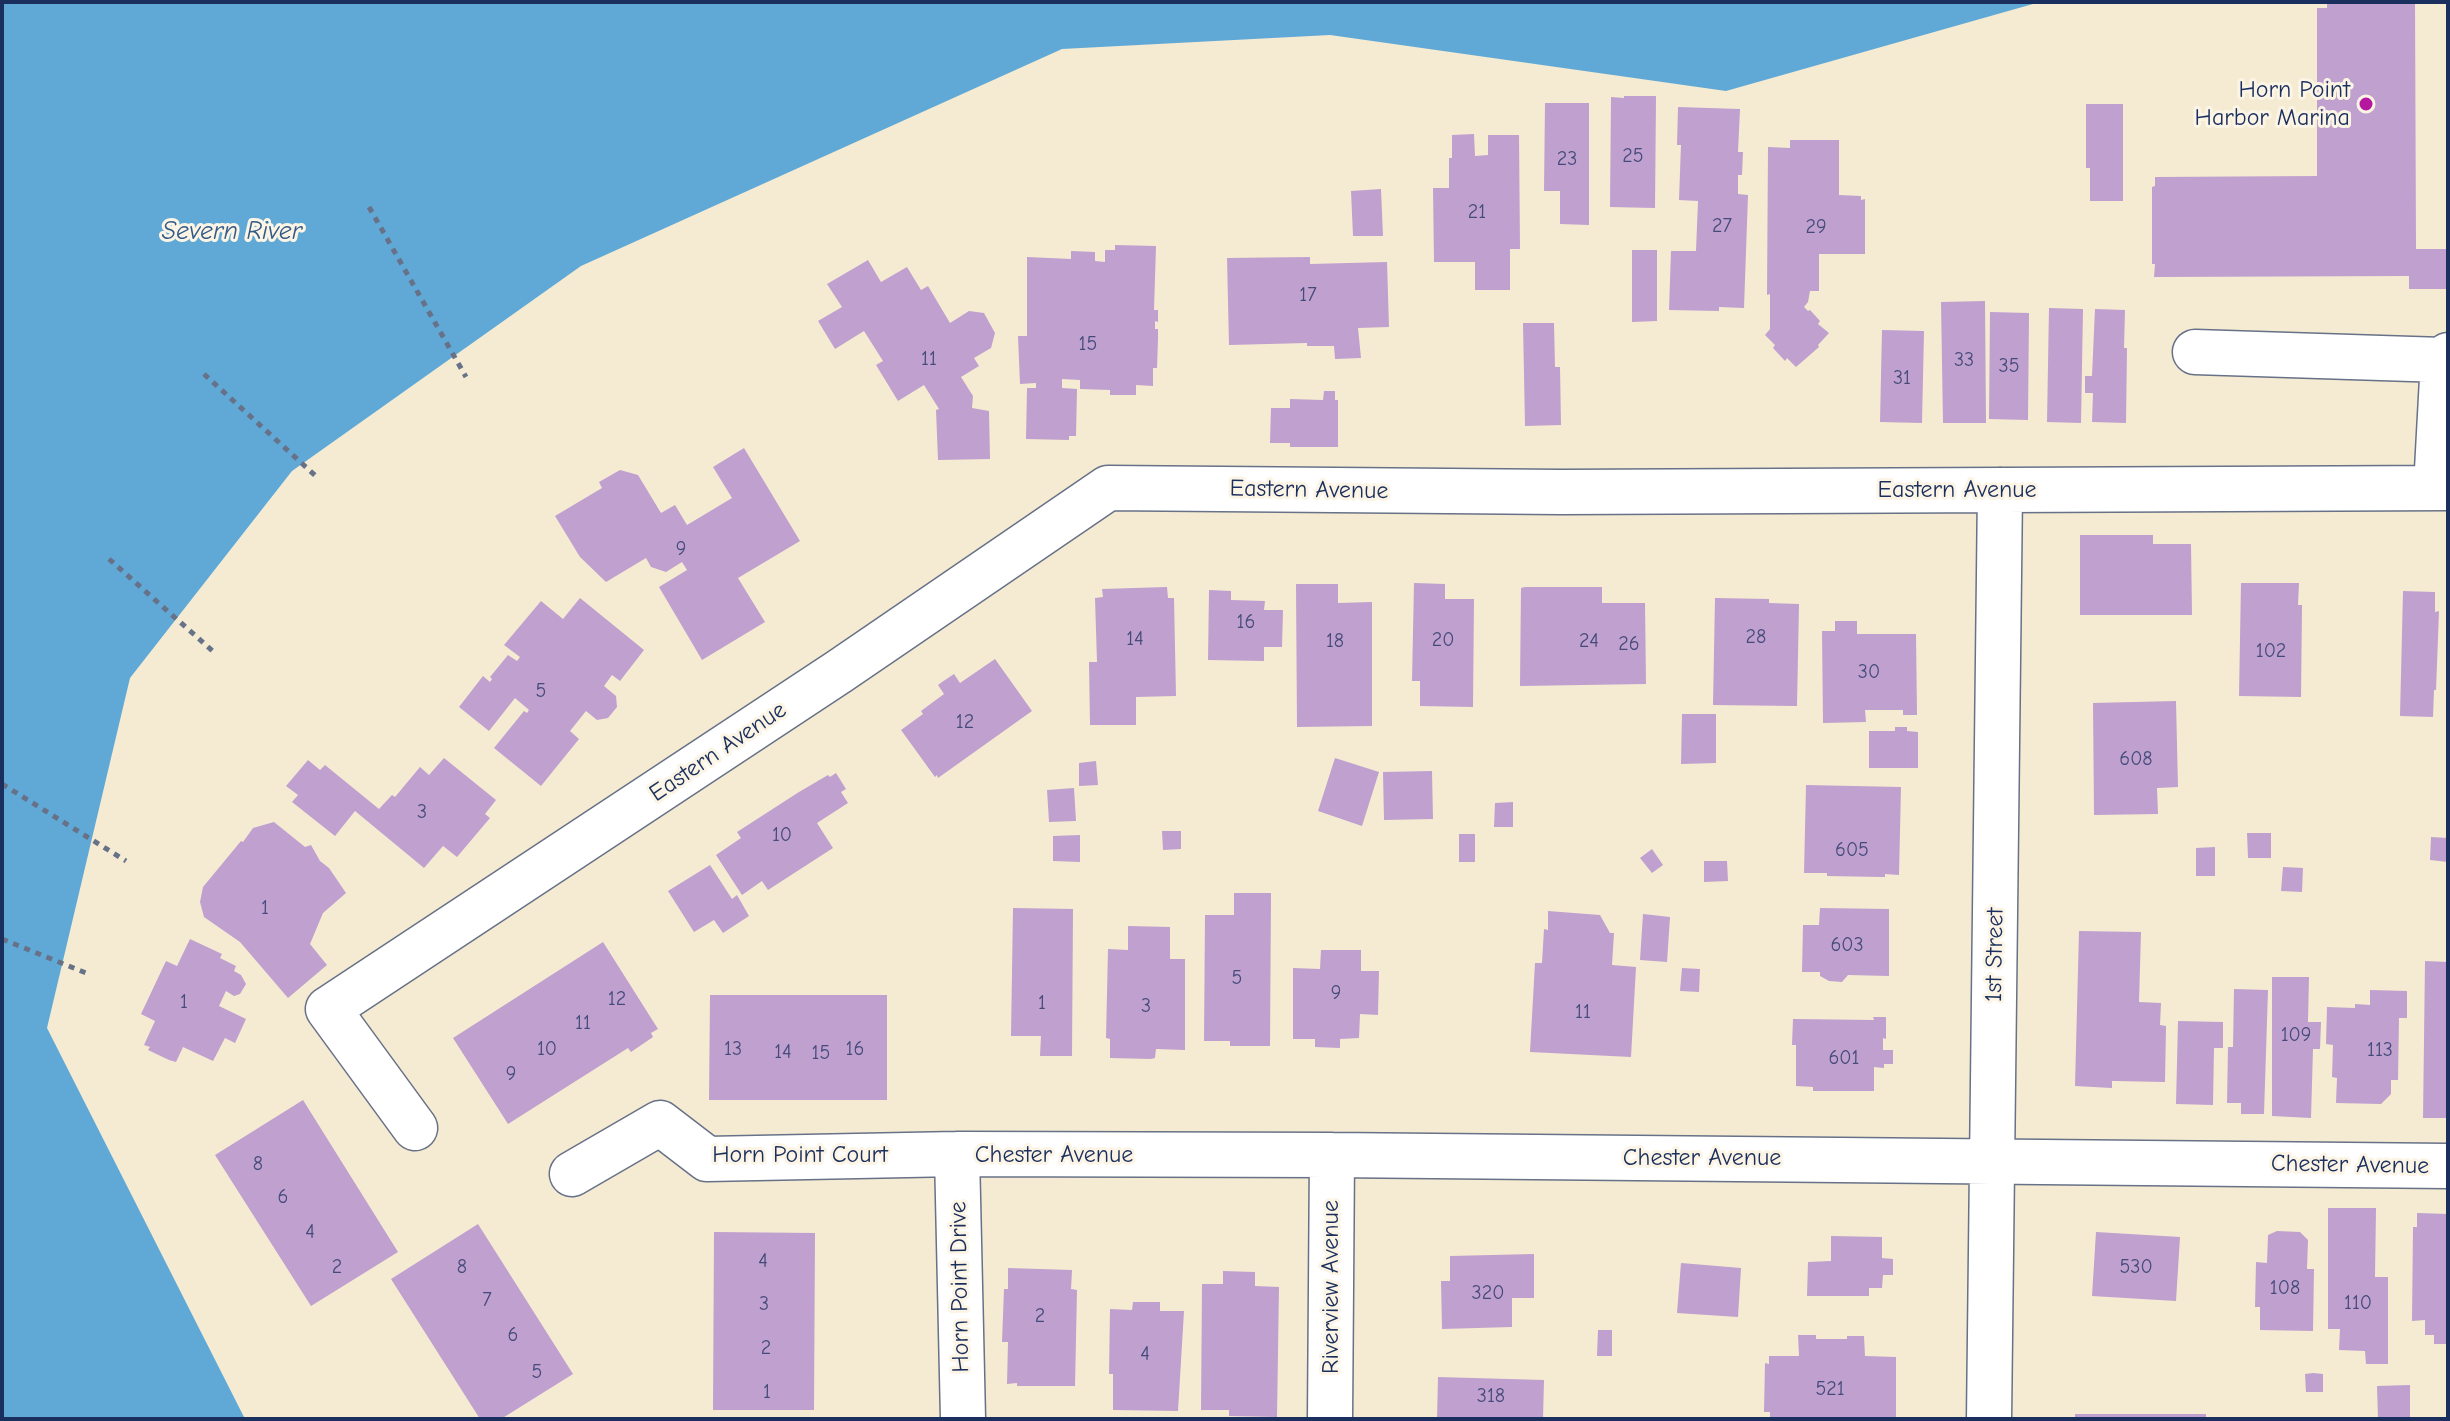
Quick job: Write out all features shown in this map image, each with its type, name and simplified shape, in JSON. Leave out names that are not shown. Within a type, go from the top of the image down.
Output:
[{"type":"street","points":[[2195,352],[2446,358],[2442,488]]},
{"type":"street","name":"Eastern Avenue","points":[[415,1128],[328,1009],[840,671],[1108,488],[1561,492],[2442,488]]},
{"type":"street","name":"1st Street","points":[[1989,1419],[2000,490]]},
{"type":"street","name":"Horn Point Court","points":[[572,1174],[660,1123],[707,1159],[957,1154]]},
{"type":"street","name":"Chester Avenue","points":[[957,1154],[2448,1166]]},
{"type":"street","name":"Horn Point Drive","points":[[957,1154],[963,1419]]},
{"type":"street","name":"Riverview Avenue","points":[[1330,1419],[1332,1155]]},
{"type":"path","points":[[369,207],[466,377]]},
{"type":"path","points":[[204,374],[319,479]]},
{"type":"path","points":[[109,559],[216,654]]},
{"type":"path","points":[[2,784],[126,861]]},
{"type":"path","points":[[2,939],[86,973]]},
{"type":"water","name":"Severn River","points":[[2,2],[2040,2],[1726,91],[1330,35],[1062,49],[581,266],[292,471],[130,678],[47,1028],[245,1419],[2,1419]]},
{"type":"building","name":"Horn Point Harbor Marina","points":[[2327,2],[2415,2],[2416,249],[2448,249],[2448,289],[2409,289],[2409,276],[2154,277],[2152,187],[2155,186],[2155,177],[2317,176],[2317,8],[2327,8]]},
{"type":"building","points":[[1656,96],[1655,208],[1610,207],[1611,97]]},
{"type":"building","points":[[1545,103],[1589,103],[1589,225],[1560,224],[1560,191],[1544,191]]},
{"type":"building","points":[[2086,104],[2123,104],[2123,201],[2090,201],[2090,168],[2086,168]]},
{"type":"building","points":[[1678,107],[1740,109],[1738,152],[1743,152],[1738,194],[1748,195],[1744,308],[1669,310],[1671,251],[1696,251],[1698,201],[1679,200],[1681,145],[1677,145]]},
{"type":"building","points":[[1474,134],[1475,156],[1488,155],[1488,135],[1519,135],[1520,249],[1510,249],[1510,290],[1475,290],[1475,262],[1434,262],[1433,188],[1449,188],[1452,135]]},
{"type":"building","points":[[1790,140],[1839,140],[1839,195],[1865,199],[1865,254],[1819,254],[1819,291],[1810,291],[1804,307],[1829,333],[1819,347],[1796,367],[1787,358],[1785,361],[1765,335],[1770,329],[1770,294],[1767,295],[1768,147],[1790,148]]},
{"type":"building","points":[[1381,189],[1383,236],[1353,236],[1351,191]]},
{"type":"building","points":[[1115,245],[1156,246],[1154,310],[1158,310],[1155,329],[1158,329],[1158,339],[1153,386],[1136,385],[1136,395],[1110,395],[1110,390],[1080,389],[1080,380],[1062,379],[1062,388],[1077,389],[1076,436],[1069,436],[1069,440],[1026,439],[1027,388],[1036,388],[1036,383],[1020,384],[1018,336],[1027,336],[1027,257],[1071,259],[1071,251],[1095,252],[1095,261],[1105,262],[1105,250],[1115,250]]},
{"type":"building","points":[[1632,250],[1657,250],[1657,321],[1632,322]]},
{"type":"building","points":[[1310,257],[1310,264],[1387,262],[1389,327],[1358,328],[1361,358],[1335,359],[1334,346],[1307,346],[1307,343],[1229,345],[1227,258]]},
{"type":"building","points":[[868,260],[881,282],[907,267],[921,290],[928,286],[950,323],[969,311],[984,313],[995,333],[991,348],[974,358],[979,366],[961,377],[973,396],[972,408],[989,411],[990,459],[938,460],[936,410],[939,409],[924,385],[898,401],[876,365],[883,361],[864,331],[835,349],[818,321],[842,307],[827,284]]},
{"type":"building","points":[[1985,301],[1986,423],[1943,423],[1941,302]]},
{"type":"building","points":[[2049,308],[2083,309],[2081,423],[2047,422]]},
{"type":"building","points":[[2095,309],[2125,310],[2126,423],[2092,422],[2093,393],[2085,393],[2085,376],[2092,376]]},
{"type":"building","points":[[1990,312],[2029,313],[2028,420],[1989,419]]},
{"type":"building","points":[[1523,323],[1554,323],[1555,367],[1560,367],[1561,425],[1525,426]]},
{"type":"building","points":[[1882,330],[1924,331],[1922,423],[1880,422]]},
{"type":"building","points":[[1324,391],[1335,391],[1335,400],[1338,400],[1338,447],[1290,447],[1290,443],[1270,443],[1271,408],[1290,408],[1290,399],[1323,400]]},
{"type":"building","points":[[744,448],[800,541],[738,578],[765,622],[702,660],[659,587],[687,570],[682,562],[666,572],[651,567],[646,558],[606,582],[580,557],[555,516],[602,488],[599,482],[620,470],[638,475],[661,513],[675,505],[687,525],[732,498],[713,467]]},
{"type":"building","points":[[2080,535],[2153,535],[2153,544],[2191,544],[2192,615],[2080,615]]},
{"type":"building","points":[[1414,583],[1445,584],[1445,599],[1474,599],[1473,707],[1420,706],[1420,681],[1412,681]]},
{"type":"building","points":[[2241,583],[2299,583],[2298,605],[2302,605],[2301,697],[2239,696]]},
{"type":"building","points":[[1296,584],[1338,584],[1338,603],[1372,602],[1372,726],[1297,727]]},
{"type":"building","points":[[1167,587],[1168,598],[1174,598],[1176,696],[1136,697],[1136,725],[1090,725],[1089,662],[1097,662],[1095,598],[1103,597],[1102,589]]},
{"type":"building","points":[[1602,587],[1602,603],[1645,603],[1646,684],[1520,686],[1521,588]]},
{"type":"building","points":[[1209,590],[1231,591],[1231,600],[1265,601],[1264,610],[1283,610],[1282,647],[1264,647],[1264,661],[1208,660]]},
{"type":"building","points":[[2403,591],[2435,592],[2435,612],[2439,611],[2433,717],[2400,716]]},
{"type":"building","points":[[580,598],[644,650],[620,681],[612,675],[604,686],[616,696],[617,707],[608,718],[597,720],[586,711],[570,731],[579,739],[541,786],[494,748],[524,711],[527,713],[529,710],[515,698],[489,731],[459,707],[483,676],[490,682],[490,677],[508,655],[517,661],[520,657],[504,645],[541,601],[563,619]]},
{"type":"building","points":[[1715,598],[1769,599],[1769,603],[1799,604],[1797,706],[1713,705]]},
{"type":"building","points":[[1835,621],[1857,621],[1857,634],[1916,634],[1917,715],[1903,715],[1903,710],[1865,710],[1866,722],[1823,723],[1822,631],[1835,631]]},
{"type":"building","points":[[995,659],[1032,711],[938,778],[937,775],[935,777],[901,730],[944,694],[938,685],[954,674],[960,683]]},
{"type":"building","points":[[2176,701],[2178,787],[2157,788],[2158,814],[2094,815],[2093,703]]},
{"type":"building","points":[[1682,714],[1716,714],[1716,763],[1681,764]]},
{"type":"building","points":[[1895,727],[1907,727],[1907,731],[1918,732],[1918,768],[1869,768],[1869,731],[1895,731]]},
{"type":"building","points":[[444,758],[496,800],[485,814],[490,818],[457,857],[443,846],[424,868],[355,811],[335,836],[292,802],[298,795],[286,786],[308,760],[320,770],[325,765],[379,809],[392,795],[395,797],[420,767],[429,775]]},
{"type":"building","points":[[1335,758],[1379,772],[1362,826],[1318,811]]},
{"type":"building","points":[[1096,761],[1098,785],[1079,786],[1079,763]]},
{"type":"building","points":[[1432,771],[1433,819],[1384,820],[1383,772]]},
{"type":"building","points":[[836,773],[846,789],[841,792],[848,803],[817,823],[833,848],[768,890],[762,881],[742,895],[716,855],[741,838],[737,832],[799,792]]},
{"type":"building","points":[[1806,785],[1901,787],[1899,875],[1827,876],[1827,873],[1804,873]]},
{"type":"building","points":[[1074,788],[1076,821],[1049,822],[1047,790]]},
{"type":"building","points":[[1513,802],[1513,827],[1494,827],[1495,803]]},
{"type":"building","points":[[274,822],[305,847],[311,845],[346,893],[323,913],[310,944],[327,965],[288,998],[240,942],[204,917],[200,902],[203,887],[253,828]]},
{"type":"building","points":[[1162,831],[1181,831],[1181,849],[1163,850]]},
{"type":"building","points":[[2247,833],[2271,833],[2271,858],[2248,858]]},
{"type":"building","points":[[1459,834],[1475,834],[1475,862],[1459,862]]},
{"type":"building","points":[[1080,835],[1080,862],[1053,861],[1053,836]]},
{"type":"building","points":[[2431,837],[2448,838],[2448,862],[2430,860]]},
{"type":"building","points":[[2215,847],[2215,876],[2196,876],[2196,848]]},
{"type":"building","points":[[1652,849],[1663,865],[1652,873],[1640,858]]},
{"type":"building","points":[[1704,861],[1727,861],[1728,881],[1704,882]]},
{"type":"building","points":[[710,865],[732,899],[737,895],[749,916],[723,933],[714,920],[694,932],[668,891]]},
{"type":"building","points":[[2283,867],[2303,868],[2302,892],[2281,891]]},
{"type":"building","points":[[1234,893],[1271,893],[1270,1046],[1230,1046],[1230,1041],[1204,1041],[1205,915],[1234,915]]},
{"type":"building","points":[[1013,908],[1073,909],[1072,1056],[1040,1056],[1041,1036],[1011,1036]]},
{"type":"building","points":[[1820,908],[1889,909],[1889,976],[1848,975],[1842,982],[1829,981],[1820,976],[1820,972],[1802,972],[1803,925],[1819,925]]},
{"type":"building","points":[[1548,911],[1600,915],[1610,933],[1614,933],[1612,965],[1636,967],[1631,1057],[1530,1052],[1535,963],[1542,963]]},
{"type":"building","points":[[1643,914],[1670,917],[1667,962],[1640,960]]},
{"type":"building","points":[[1128,926],[1170,927],[1170,959],[1185,959],[1185,1050],[1156,1049],[1155,1058],[1151,1059],[1110,1058],[1110,1039],[1106,1038],[1108,949],[1128,950]]},
{"type":"building","points":[[2079,931],[2141,932],[2139,1002],[2161,1003],[2160,1025],[2166,1026],[2165,1082],[2112,1081],[2112,1088],[2075,1086]]},
{"type":"building","points":[[190,939],[222,954],[220,958],[236,966],[234,971],[241,975],[246,984],[240,994],[234,996],[226,991],[219,1006],[246,1019],[235,1043],[225,1038],[213,1061],[183,1047],[176,1062],[148,1050],[150,1047],[144,1045],[155,1021],[141,1014],[166,961],[177,966]]},
{"type":"building","points":[[603,942],[658,1029],[651,1033],[653,1037],[631,1052],[628,1048],[508,1124],[453,1038]]},
{"type":"building","points":[[1321,950],[1361,950],[1361,971],[1379,971],[1378,1015],[1360,1014],[1359,1038],[1340,1039],[1340,1048],[1315,1047],[1315,1039],[1293,1039],[1293,968],[1320,969]]},
{"type":"building","points":[[2425,961],[2448,962],[2448,1118],[2423,1118]]},
{"type":"building","points":[[1682,968],[1700,969],[1699,992],[1680,991]]},
{"type":"building","points":[[2272,977],[2309,977],[2308,1022],[2321,1022],[2320,1049],[2313,1049],[2311,1118],[2272,1116]]},
{"type":"building","points":[[2234,989],[2268,990],[2264,1114],[2241,1114],[2241,1103],[2227,1103],[2228,1047],[2233,1047]]},
{"type":"building","points":[[2370,990],[2407,991],[2407,1018],[2399,1018],[2398,1080],[2391,1080],[2391,1094],[2381,1104],[2336,1103],[2337,1078],[2332,1077],[2333,1045],[2326,1044],[2327,1007],[2370,1005]]},
{"type":"building","points":[[710,995],[887,995],[887,1100],[709,1100]]},
{"type":"building","points":[[1873,1017],[1886,1017],[1883,1050],[1893,1050],[1893,1064],[1884,1064],[1884,1068],[1874,1067],[1874,1091],[1813,1091],[1813,1087],[1796,1086],[1793,1019],[1874,1020]]},
{"type":"building","points":[[2178,1021],[2223,1022],[2223,1048],[2214,1048],[2213,1105],[2176,1104]]},
{"type":"building","points":[[303,1100],[398,1252],[311,1306],[215,1155]]},
{"type":"building","points":[[2328,1208],[2376,1208],[2375,1277],[2388,1277],[2388,1364],[2366,1364],[2365,1351],[2339,1350],[2340,1329],[2328,1329]]},
{"type":"building","points":[[2417,1213],[2448,1214],[2448,1344],[2434,1344],[2434,1335],[2425,1335],[2425,1320],[2412,1321],[2413,1227],[2417,1227]]},
{"type":"building","points":[[478,1224],[573,1374],[501,1419],[480,1419],[391,1279]]},
{"type":"building","points":[[2277,1231],[2300,1232],[2308,1240],[2307,1269],[2314,1269],[2313,1331],[2260,1330],[2260,1307],[2255,1307],[2256,1262],[2267,1263],[2268,1235]]},
{"type":"building","points":[[714,1232],[815,1233],[814,1410],[713,1410]]},
{"type":"building","points":[[2096,1232],[2180,1237],[2176,1301],[2092,1296]]},
{"type":"building","points":[[1831,1236],[1882,1237],[1882,1258],[1893,1259],[1893,1275],[1883,1275],[1882,1288],[1869,1288],[1869,1296],[1807,1296],[1808,1262],[1831,1261]]},
{"type":"building","points":[[1534,1254],[1534,1298],[1512,1298],[1512,1327],[1442,1329],[1441,1281],[1450,1281],[1450,1256]]},
{"type":"building","points":[[1681,1263],[1741,1268],[1738,1317],[1677,1313]]},
{"type":"building","points":[[1008,1268],[1072,1270],[1071,1289],[1077,1290],[1075,1386],[1007,1384],[1008,1342],[1002,1342]]},
{"type":"building","points":[[1223,1271],[1255,1272],[1255,1286],[1279,1287],[1277,1417],[1229,1416],[1229,1410],[1201,1410],[1202,1284],[1223,1284]]},
{"type":"building","points":[[1133,1302],[1160,1302],[1160,1311],[1184,1311],[1178,1411],[1113,1410],[1113,1374],[1109,1374],[1110,1309],[1132,1310]]},
{"type":"building","points":[[1598,1330],[1612,1330],[1612,1356],[1597,1356]]},
{"type":"building","points":[[1798,1335],[1816,1335],[1816,1339],[1864,1336],[1865,1356],[1896,1357],[1896,1419],[1770,1419],[1770,1412],[1764,1412],[1765,1363],[1769,1364],[1769,1356],[1799,1356]]},
{"type":"building","points":[[2305,1374],[2323,1374],[2323,1392],[2306,1392]]},
{"type":"building","points":[[1438,1377],[1544,1380],[1543,1419],[1437,1419]]},
{"type":"building","points":[[2410,1385],[2410,1419],[2378,1419],[2377,1386]]},
{"type":"building","points":[[2075,1414],[2206,1414],[2206,1419],[2075,1419]]},
{"type":"place","name":"Horn Point Harbor Marina","points":[[2366,104]]}]
